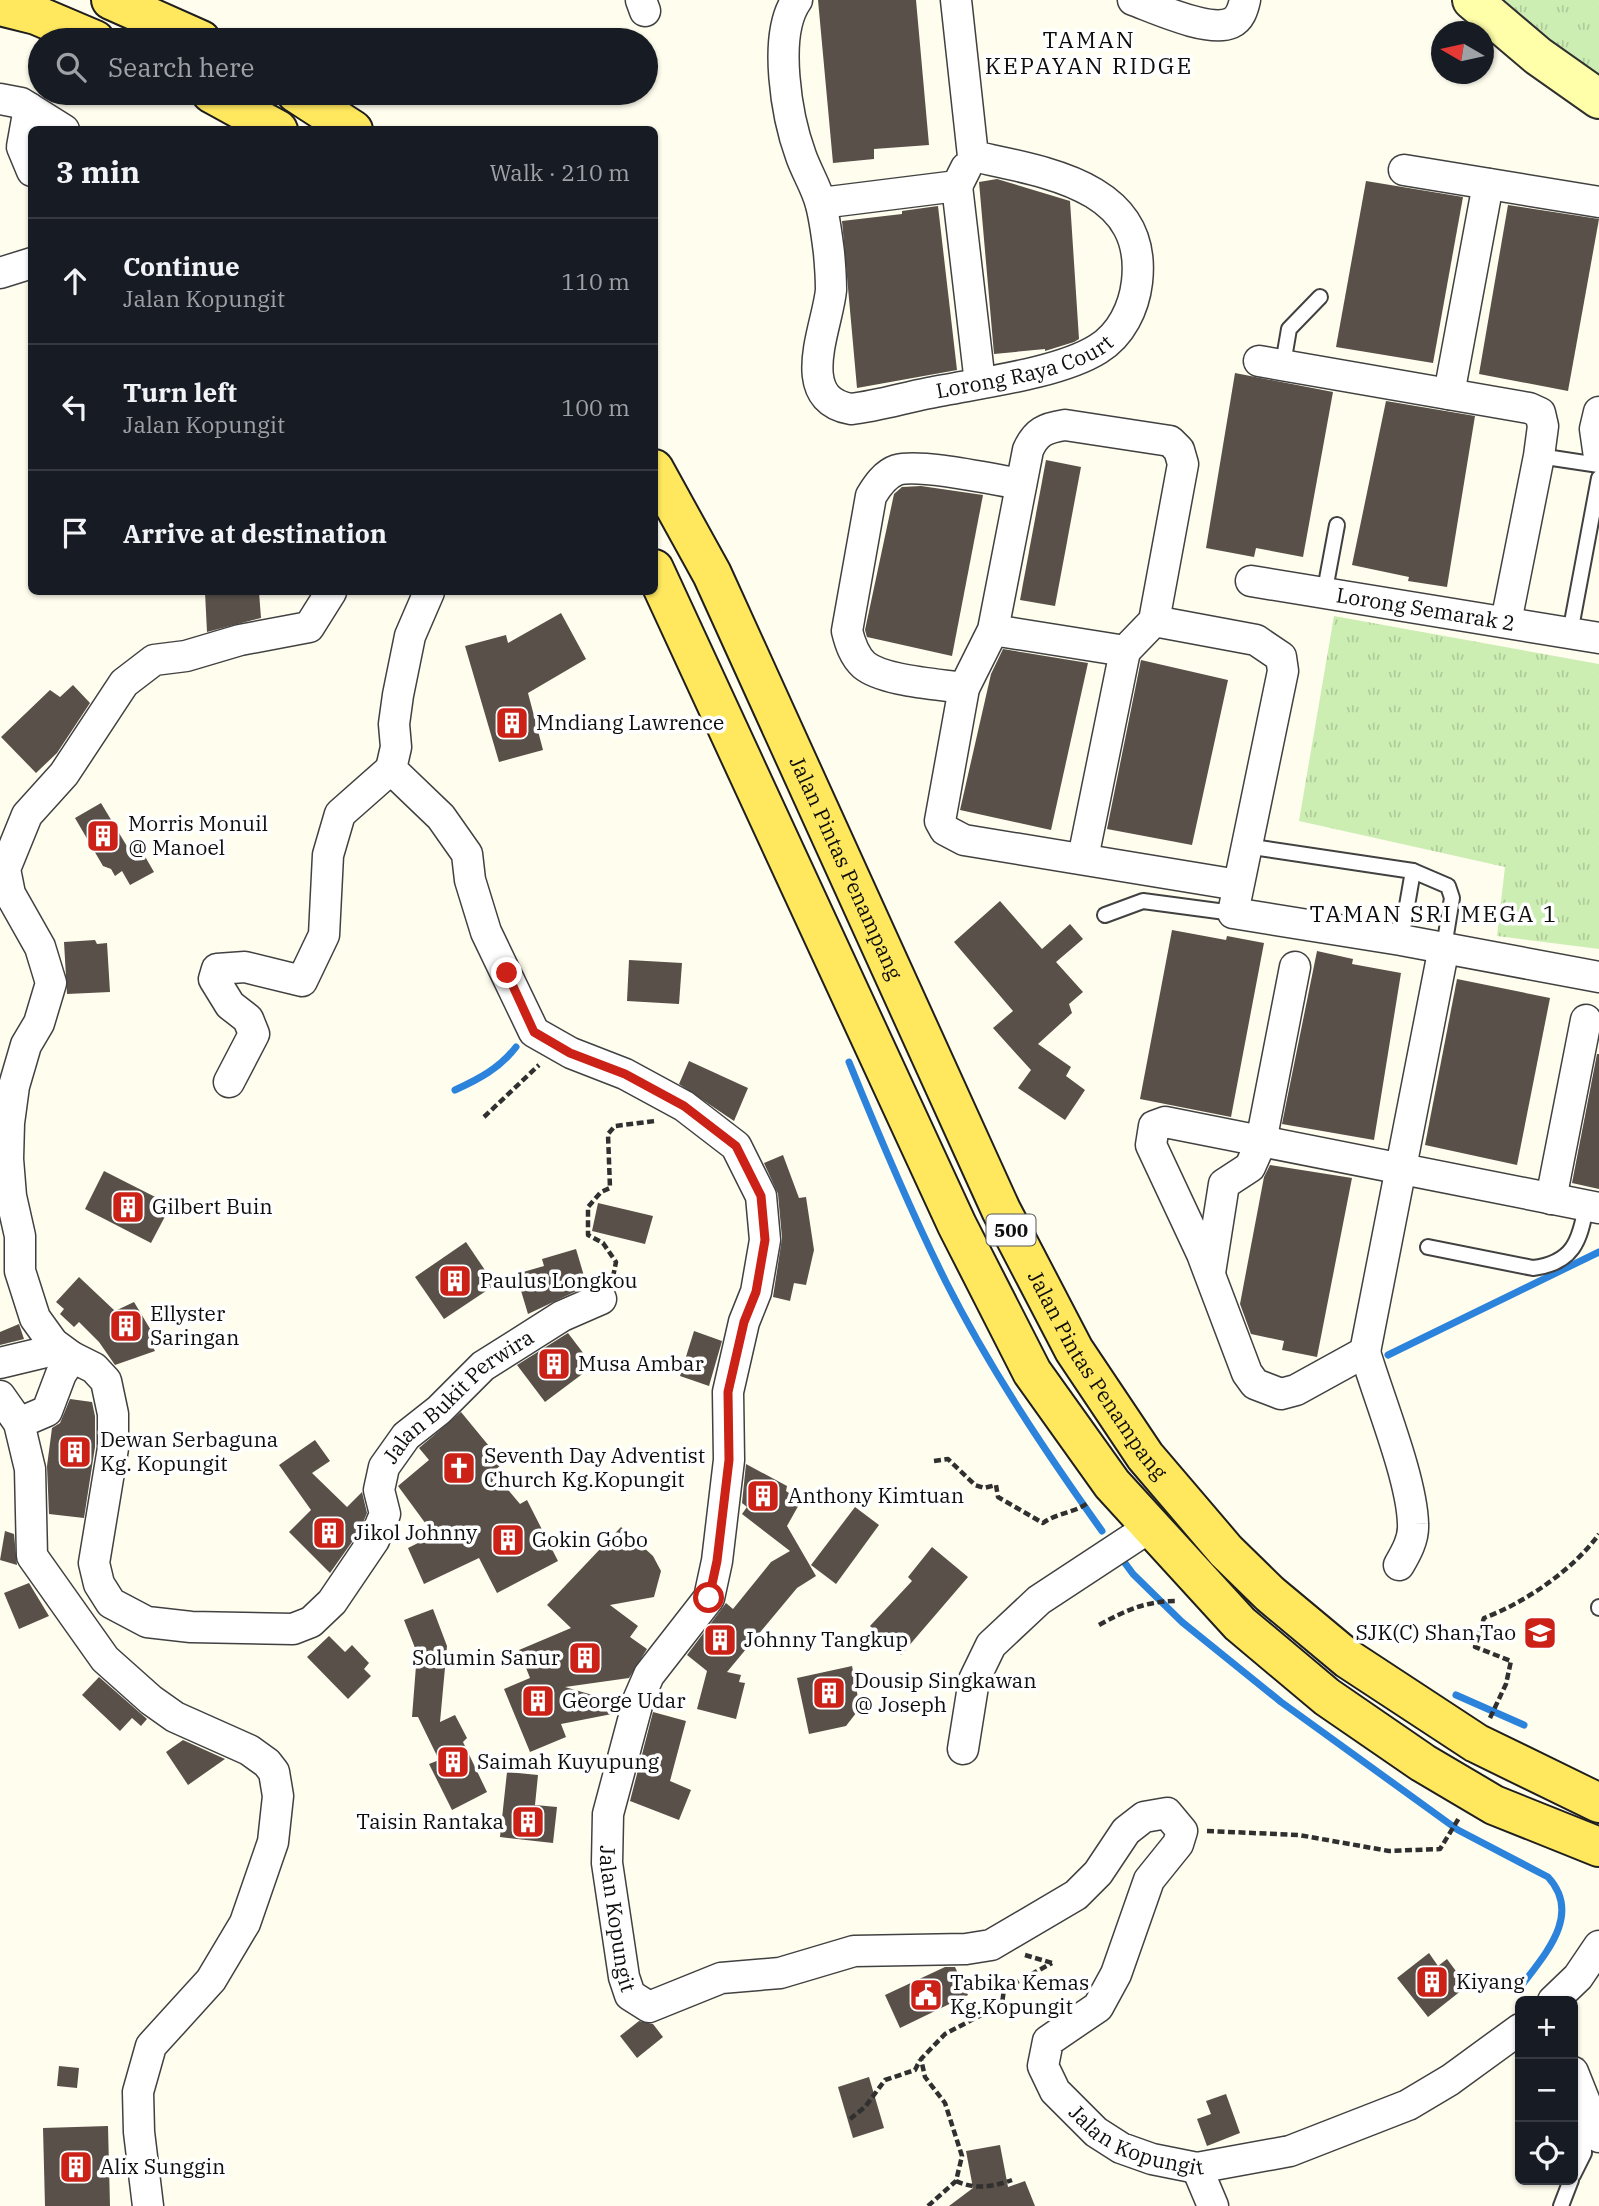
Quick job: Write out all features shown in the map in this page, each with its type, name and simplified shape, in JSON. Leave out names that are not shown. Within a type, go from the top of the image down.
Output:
[{"type":"main road","points":[[111,0],[174,28]]},
{"type":"main road","points":[[0,6],[36,15],[66,28]]},
{"type":"main road","points":[[0,25],[28,29]]},
{"type":"main road","points":[[233,105],[271,126]]},
{"type":"main road","points":[[314,105],[347,126]]},
{"type":"main road","name":"Jalan Pintas Penampang","points":[[658,476],[712,574],[1001,1210],[1074,1350],[1145,1456],[1226,1550],[1270,1594],[1348,1659],[1476,1743],[1599,1803]]},
{"type":"main road","name":"Jalan Pintas Penampang","points":[[658,578],[957,1225],[1032,1372],[1112,1484],[1240,1624],[1327,1697],[1423,1763],[1494,1805],[1595,1852]]},
{"type":"main road","points":[[790,862],[834,840]]},
{"type":"street","name":"Lorong Raya Court","points":[[797,0],[788,19],[783,67],[800,154],[821,203],[829,253],[831,291],[817,348],[821,389],[840,407],[851,409],[1049,367],[1098,349],[1113,337],[1125,321],[1135,295],[1138,267],[1131,235],[1120,214],[1106,199],[1045,173],[973,156]]},
{"type":"street","points":[[956,0],[973,156],[957,186],[980,383]]},
{"type":"street","points":[[1133,0],[1174,15],[1219,25],[1231,23],[1241,14],[1245,0]]},
{"type":"street","points":[[1472,0],[1507,32],[1599,99]]},
{"type":"street","points":[[0,99],[29,108],[58,126]]},
{"type":"street","points":[[28,162],[22,147],[29,108]]},
{"type":"street","points":[[1404,170],[1599,202]]},
{"type":"street","points":[[1449,394],[1488,184]]},
{"type":"street","points":[[821,203],[957,186]]},
{"type":"street","points":[[0,273],[28,264]]},
{"type":"street","points":[[1271,362],[1529,408],[1540,413],[1543,426],[1539,456],[1506,622]]},
{"type":"street","points":[[1599,412],[1595,429],[1599,457]]},
{"type":"street","points":[[1083,858],[1125,652],[1154,621],[1183,464],[1179,450],[1170,440],[1065,425],[1049,427],[1035,435],[1028,450],[993,630],[964,688],[941,805],[940,821],[945,830],[964,840],[1083,858],[1401,940],[1599,977]]},
{"type":"street","points":[[964,688],[881,673],[863,664],[852,649],[847,631],[871,496],[881,481],[897,470],[918,469],[1021,484]]},
{"type":"street","name":"Lorong Semarak 2","points":[[1251,581],[1585,636]]},
{"type":"street","points":[[19,1423],[47,1411],[61,1374],[63,1350],[35,1318],[20,1271],[20,1236],[11,1196],[8,1159],[14,1086],[26,1045],[39,1023],[51,983],[40,947],[10,894],[5,869],[16,838],[27,815],[64,774],[124,683],[154,660],[186,656],[240,640],[309,626],[329,595]]},
{"type":"street","points":[[229,1082],[254,1034],[248,1019],[230,1005],[214,979],[217,969],[245,967],[303,981],[324,935],[328,855],[340,814],[391,769],[396,747],[394,724],[398,695],[410,636],[428,595]]},
{"type":"street","points":[[1154,621],[1256,639],[1282,657],[1283,671],[1236,899]]},
{"type":"street","points":[[993,630],[1125,652]]},
{"type":"street","name":"Jalan Kopungit","points":[[391,769],[441,817],[467,854],[470,880],[486,932],[534,1032],[570,1053],[625,1074],[684,1106],[736,1146],[761,1196],[765,1240],[756,1292],[744,1322],[728,1392],[729,1460],[717,1561],[709,1598],[649,1675],[639,1698],[608,1814],[607,1863],[624,1977],[630,1995],[649,2007],[721,1978],[780,1973],[854,1951],[939,1951],[990,1945],[1076,1895],[1098,1873],[1126,1831],[1144,1817],[1167,1812],[1182,1831],[1178,1844],[1149,1880],[1116,1974],[1098,2007],[1048,2041],[1043,2066],[1055,2091],[1096,2132],[1121,2148],[1152,2159],[1197,2168],[1290,2151],[1408,2105],[1450,2080],[1515,2033]]},
{"type":"street","points":[[1399,1565],[1407,1552],[1413,1525],[1405,1483],[1366,1352],[1444,947]]},
{"type":"street","points":[[1210,1274],[1224,1184],[1250,1167],[1261,1142],[1295,967]]},
{"type":"street","points":[[1551,1199],[1586,1020]]},
{"type":"street","points":[[1366,1352],[1296,1390],[1281,1394],[1266,1390],[1247,1373],[1210,1274],[1151,1145],[1154,1126],[1165,1122],[1593,1207]]},
{"type":"street","name":"Jalan Bukit Perwira","points":[[63,1350],[94,1367],[106,1381],[113,1414],[113,1448],[94,1563],[99,1584],[111,1603],[147,1622],[203,1627],[293,1629],[310,1622],[332,1602],[374,1540],[385,1514],[379,1490],[384,1467],[406,1436],[439,1410],[492,1360],[562,1316],[601,1299]]},
{"type":"street","points":[[0,1363],[63,1350]]},
{"type":"street","points":[[0,1396],[19,1423],[30,1469],[32,1556],[105,1659],[151,1700],[175,1717],[249,1750],[267,1763],[274,1772],[278,1796],[274,1842],[245,1923],[211,1980],[151,2046],[138,2092],[139,2132],[148,2206]]},
{"type":"street","points":[[963,1749],[974,1680],[991,1645],[1039,1600],[1150,1527]]},
{"type":"street","points":[[1558,1996],[1578,1977],[1599,1946]]},
{"type":"street","points":[[1578,2085],[1599,2137]]},
{"type":"street","points":[[1197,2168],[1213,2206]]},
{"type":"lane","points":[[1271,362],[1289,329],[1320,297]]},
{"type":"lane","points":[[1539,456],[1599,465]]},
{"type":"lane","points":[[1585,636],[1599,478]]},
{"type":"lane","points":[[1324,595],[1337,525]]},
{"type":"lane","points":[[1246,846],[1413,871],[1448,886],[1452,898],[1444,947]]},
{"type":"lane","points":[[1401,940],[1413,871]]},
{"type":"lane","points":[[1105,915],[1143,901],[1236,899]]},
{"type":"lane","points":[[1428,1247],[1533,1268],[1550,1266],[1567,1254],[1580,1239],[1593,1207]]},
{"type":"lane","points":[[1578,2093],[1584,2153],[1578,2165]]},
{"type":"lane","points":[[1561,2206],[1569,2185]]},
{"type":"path","points":[[484,1117],[533,1069],[563,1051],[570,1053]]},
{"type":"path","points":[[601,1299],[615,1274],[616,1262],[603,1243],[588,1235],[588,1207],[601,1192],[610,1188],[608,1134],[615,1126],[662,1121]]},
{"type":"path","points":[[934,1461],[948,1459],[975,1485],[984,1488],[993,1484],[999,1490],[998,1497],[1042,1523],[1056,1513],[1069,1514],[1087,1503]]},
{"type":"path","points":[[1493,1713],[1506,1684],[1511,1661],[1475,1647],[1484,1618],[1561,1572],[1587,1551],[1599,1534]]},
{"type":"path","points":[[1099,1625],[1127,1609],[1152,1601],[1170,1601]]},
{"type":"path","points":[[1182,1831],[1299,1835],[1389,1851],[1440,1849]]},
{"type":"path","points":[[850,2119],[865,2107],[885,2080],[915,2070],[921,2059],[945,2034],[1002,2004],[1004,1989],[1052,1963]]},
{"type":"path","points":[[921,2059],[925,2077],[945,2103],[962,2156],[956,2181],[928,2206]]},
{"type":"path","points":[[956,2181],[971,2188],[992,2187],[1012,2180]]},
{"type":"green space","points":[[1488,0],[1599,0],[1599,89]]},
{"type":"green space","points":[[1334,616],[1599,664],[1599,949],[1497,936],[1505,867],[1299,821]]},
{"type":"building","points":[[818,0],[916,0],[929,145],[874,149],[874,159],[833,163]]},
{"type":"building","points":[[997,179],[1070,201],[1079,339],[1074,342],[1045,351],[994,354],[979,182]]},
{"type":"building","points":[[1366,181],[1463,197],[1433,363],[1336,347]]},
{"type":"building","points":[[1508,205],[1599,219],[1568,391],[1479,374]]},
{"type":"building","points":[[938,206],[957,370],[857,388],[842,221],[902,214],[902,211]]},
{"type":"building","points":[[1235,373],[1333,392],[1303,557],[1256,548],[1254,557],[1206,548]]},
{"type":"building","points":[[1386,401],[1475,416],[1447,587],[1408,581],[1409,577],[1352,565]]},
{"type":"building","points":[[1046,460],[1081,467],[1055,606],[1020,600]]},
{"type":"building","points":[[921,486],[983,495],[952,656],[867,637],[865,630],[894,494],[902,487]]},
{"type":"building","points":[[205,595],[259,595],[261,618],[207,632]]},
{"type":"building","name":"Mndiang Lawrence","points":[[561,613],[586,659],[528,693],[543,750],[499,762],[465,646],[506,635],[508,643]]},
{"type":"building","points":[[1003,649],[1088,663],[1051,830],[960,810],[991,674]]},
{"type":"building","points":[[1141,660],[1228,680],[1192,845],[1107,829]]},
{"type":"building","points":[[73,685],[90,703],[57,753],[36,773],[1,737],[50,690],[60,697]]},
{"type":"building","name":"Morris Monuil @ Manoel","points":[[101,803],[134,858],[143,853],[154,872],[130,885],[122,871],[115,876],[111,869],[103,866],[75,818]]},
{"type":"building","points":[[1000,901],[1042,949],[1070,924],[1083,939],[1056,962],[1083,992],[1069,1004],[1072,1013],[1038,1044],[1071,1067],[1066,1076],[1085,1090],[1065,1120],[1018,1088],[1031,1070],[993,1028],[1013,1011],[954,942]]},
{"type":"building","points":[[1172,930],[1226,940],[1227,936],[1264,943],[1231,1117],[1140,1099]]},
{"type":"building","points":[[95,940],[97,944],[107,943],[110,992],[67,994],[64,942]]},
{"type":"building","points":[[1317,951],[1353,959],[1352,964],[1401,973],[1374,1140],[1282,1124]]},
{"type":"building","points":[[629,960],[682,963],[679,1004],[627,1001]]},
{"type":"building","points":[[1457,979],[1550,998],[1517,1165],[1425,1145]]},
{"type":"building","points":[[1599,1054],[1599,1189],[1572,1183]]},
{"type":"building","points":[[689,1061],[748,1088],[734,1121],[679,1084]]},
{"type":"building","points":[[783,1155],[799,1198],[806,1197],[814,1250],[806,1285],[794,1283],[790,1301],[773,1297],[782,1238],[778,1194],[764,1163]]},
{"type":"building","points":[[1270,1165],[1352,1178],[1317,1357],[1282,1350],[1284,1341],[1251,1334],[1240,1304],[1264,1177]]},
{"type":"building","name":"Gilbert Buin","points":[[104,1171],[171,1205],[151,1243],[85,1209]]},
{"type":"building","points":[[598,1203],[653,1216],[645,1244],[592,1231]]},
{"type":"building","name":"Paulus Longkou","points":[[466,1242],[495,1285],[444,1319],[415,1277]]},
{"type":"building","name":"Musa Ambar","points":[[576,1249],[587,1286],[528,1314],[516,1274],[544,1266],[542,1259]]},
{"type":"building","points":[[79,1277],[115,1311],[134,1302],[155,1337],[149,1339],[155,1351],[115,1365],[99,1342],[79,1322],[74,1327],[60,1314],[64,1309],[56,1302]]},
{"type":"building","points":[[19,1324],[24,1339],[0,1345],[0,1332]]},
{"type":"building","points":[[694,1331],[722,1341],[709,1386],[680,1376]]},
{"type":"building","name":"Musa Ambar","points":[[568,1333],[593,1366],[545,1402],[517,1365]]},
{"type":"building","name":"Dewan Serbaguna Kg. Kopungit","points":[[70,1399],[92,1402],[95,1416],[95,1447],[84,1518],[49,1514],[47,1466],[52,1428],[60,1423]]},
{"type":"building","points":[[461,1412],[503,1463],[493,1472],[520,1504],[527,1500],[558,1561],[497,1593],[479,1558],[424,1584],[408,1548],[434,1535],[398,1486],[429,1460],[419,1448]]},
{"type":"building","name":"Jikol Johnny","points":[[315,1440],[330,1461],[312,1473],[347,1507],[362,1492],[367,1513],[359,1532],[330,1573],[289,1532],[311,1510],[279,1465]]},
{"type":"building","points":[[746,1464],[787,1486],[786,1491],[801,1501],[787,1526],[816,1576],[797,1588],[727,1672],[741,1675],[739,1682],[745,1683],[736,1719],[697,1709],[707,1671],[687,1655],[726,1603],[733,1609],[771,1562],[790,1551],[742,1514],[747,1507],[742,1503]]},
{"type":"building","points":[[855,1507],[879,1525],[836,1584],[811,1565]]},
{"type":"building","points":[[621,1527],[653,1556],[661,1571],[654,1597],[610,1605],[638,1626],[630,1637],[647,1649],[629,1678],[565,1687],[620,1703],[617,1713],[561,1724],[566,1737],[530,1752],[504,1689],[530,1678],[519,1650],[571,1628],[547,1605]]},
{"type":"building","points":[[5,1531],[14,1534],[17,1565],[0,1560]]},
{"type":"building","points":[[932,1547],[968,1577],[901,1655],[870,1626],[912,1581],[908,1577]]},
{"type":"building","points":[[29,1583],[49,1616],[19,1629],[4,1593]]},
{"type":"building","points":[[433,1609],[447,1646],[440,1722],[455,1715],[467,1738],[463,1742],[487,1792],[452,1810],[429,1764],[439,1760],[418,1717],[412,1717],[417,1653],[404,1620]]},
{"type":"building","points":[[329,1636],[345,1652],[352,1645],[369,1663],[364,1669],[371,1676],[348,1699],[307,1657]]},
{"type":"building","name":"Dousip Singkawan @ Joseph","points":[[852,1666],[860,1708],[846,1726],[809,1734],[797,1678]]},
{"type":"building","points":[[99,1677],[147,1719],[141,1726],[132,1718],[120,1731],[82,1695]]},
{"type":"building","points":[[653,1712],[686,1721],[670,1781],[691,1790],[679,1820],[630,1801]]},
{"type":"building","points":[[183,1740],[225,1759],[188,1785],[166,1752]]},
{"type":"building","name":"Taisin Rantaka","points":[[507,1772],[538,1775],[535,1805],[557,1807],[553,1843],[500,1837]]},
{"type":"building","name":"Kiyang","points":[[1429,1953],[1438,1966],[1447,1959],[1467,1986],[1428,2017],[1397,1978]]},
{"type":"building","name":"Tabika Kemas Kg.Kopungit","points":[[945,1967],[955,1967],[968,1995],[900,2028],[885,1995]]},
{"type":"building","points":[[639,2021],[653,2024],[663,2037],[637,2058],[620,2036]]},
{"type":"building","points":[[59,2066],[79,2068],[77,2088],[57,2086]]},
{"type":"building","points":[[869,2077],[884,2128],[853,2138],[838,2087]]},
{"type":"building","points":[[1226,2094],[1240,2133],[1207,2146],[1197,2119],[1211,2114],[1206,2101]]},
{"type":"building","name":"Alix Sunggin","points":[[108,2126],[110,2206],[45,2206],[43,2128]]},
{"type":"building","points":[[1000,2145],[1008,2187],[1025,2181],[1035,2206],[949,2206],[973,2188],[966,2151]]},
{"type":"waterway","points":[[455,1090],[488,1072],[516,1047]]},
{"type":"waterway","points":[[849,1062],[907,1200],[963,1314],[1019,1409],[1102,1531]]},
{"type":"waterway","points":[[1388,1355],[1599,1252]]},
{"type":"waterway","points":[[1119,1555],[1133,1574],[1182,1622],[1281,1702],[1458,1830],[1548,1877],[1558,1891],[1562,1905],[1561,1919],[1550,1947],[1522,1985]]},
{"type":"waterway","points":[[1456,1695],[1524,1725]]},
{"type":"place","name":"Mndiang Lawrence","points":[[512,723]]},
{"type":"place","name":"Morris Monuil @ Manoel","points":[[103,836]]},
{"type":"place","name":"Gilbert Buin","points":[[128,1207]]},
{"type":"place","name":"Paulus Longkou","points":[[455,1281]]},
{"type":"place","name":"Ellyster Saringan","points":[[126,1326]]},
{"type":"place","name":"Musa Ambar","points":[[554,1364]]},
{"type":"place","name":"Dewan Serbaguna Kg. Kopungit","points":[[75,1452]]},
{"type":"place","name":"Seventh Day Adventist Church Kg.Kopungit","points":[[459,1468]]},
{"type":"place","name":"Anthony Kimtuan","points":[[763,1496]]},
{"type":"place","name":"Jikol Johnny","points":[[329,1533]]},
{"type":"place","name":"Gokin Gobo","points":[[508,1540]]},
{"type":"place","name":"SJK(C) Shan Tao","points":[[1540,1633]]},
{"type":"place","name":"Johnny Tangkup","points":[[720,1640]]},
{"type":"place","name":"Solumin Sanur","points":[[585,1658]]},
{"type":"place","name":"Dousip Singkawan @ Joseph","points":[[829,1693]]},
{"type":"place","name":"George Udar","points":[[538,1701]]},
{"type":"place","name":"Saimah Kuyupung","points":[[453,1762]]},
{"type":"place","name":"Taisin Rantaka","points":[[528,1822]]},
{"type":"place","name":"Kiyang","points":[[1432,1982]]},
{"type":"place","name":"Tabika Kemas Kg.Kopungit","points":[[926,1995]]},
{"type":"place","name":"Alix Sunggin","points":[[76,2167]]},
{"type":"district","name":"TAMAN KEPAYAN RIDGE","points":[[1089,53]]},
{"type":"district","name":"TAMAN SRI MEGA 1","points":[[1434,914]]},
{"type":"route","points":[[507,973],[534,1032],[570,1053],[625,1074],[684,1106],[736,1146],[746,1161],[761,1196],[765,1240],[761,1271],[744,1322],[728,1392],[726,1421],[729,1460],[717,1561],[709,1598]]}]
